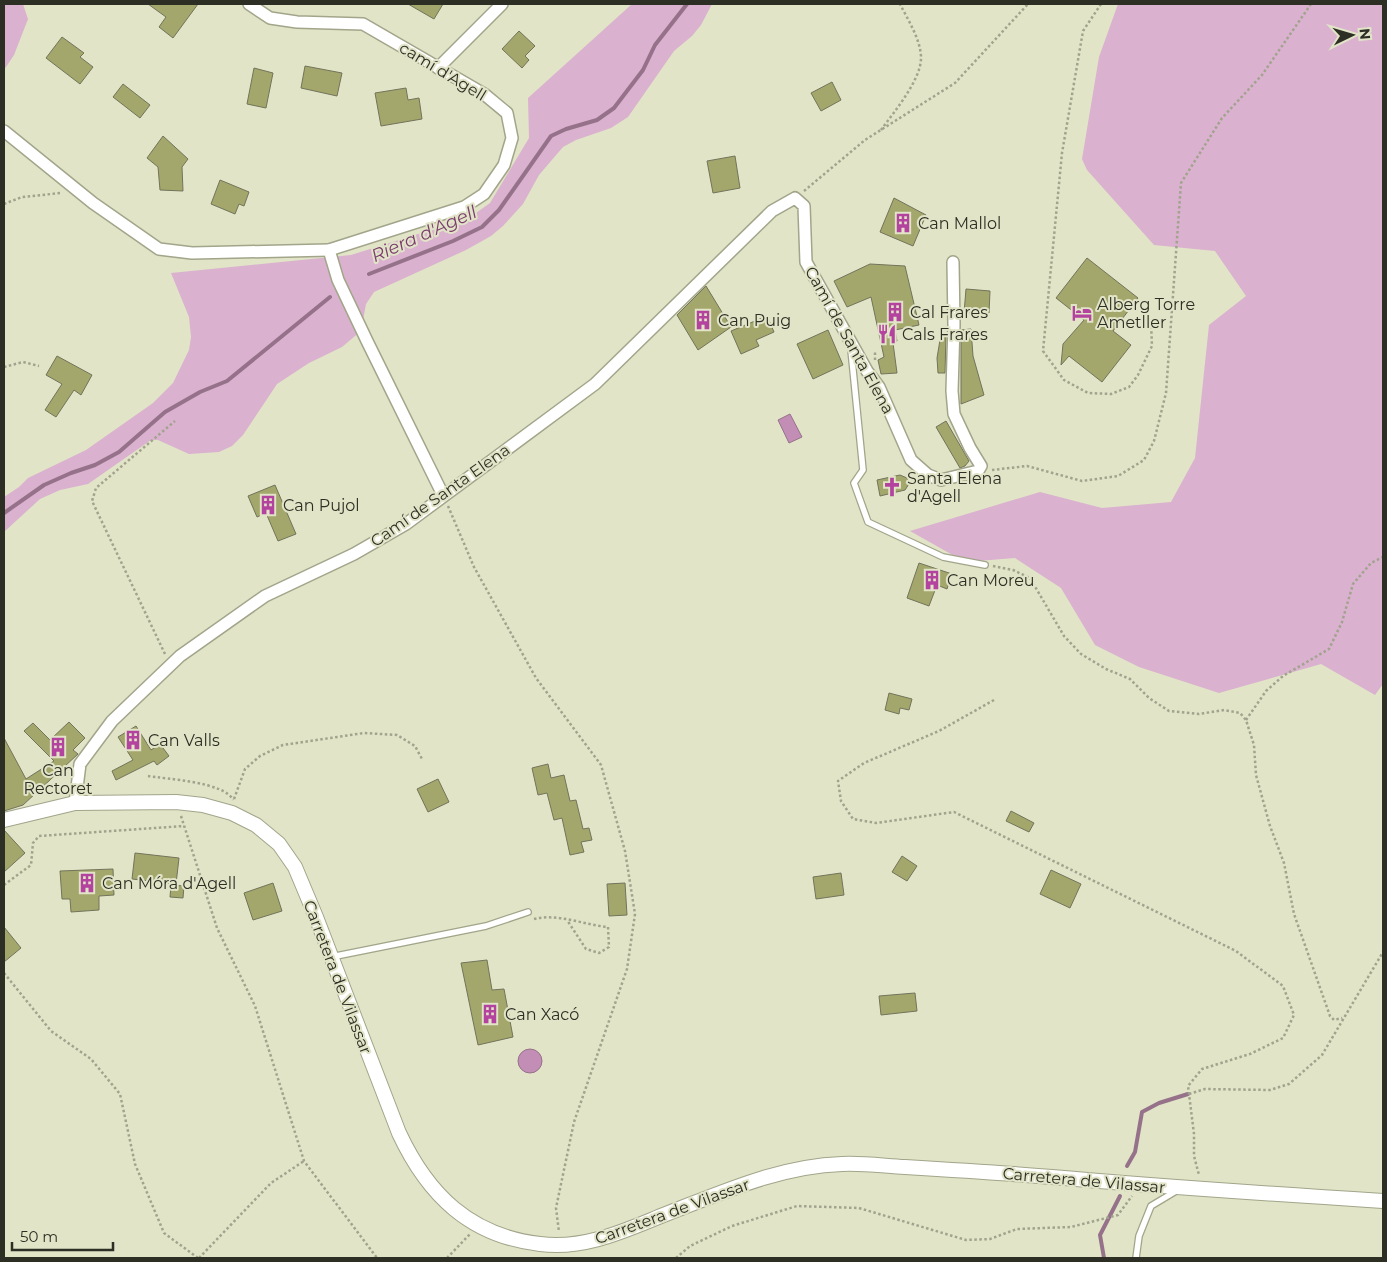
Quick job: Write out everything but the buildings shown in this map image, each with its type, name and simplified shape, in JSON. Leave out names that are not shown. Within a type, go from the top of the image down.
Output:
[{"type":"street","name":"camí d'Agell","points":[[4,131],[79,192],[159,249],[192,253],[329,250],[464,207],[484,194],[504,164],[512,138],[507,113],[484,94],[363,24],[297,22],[270,18],[249,4]]},
{"type":"street","points":[[438,68],[502,4]]},
{"type":"street","name":"Camí de Santa Elena","points":[[75,803],[80,764],[112,721],[180,656],[265,596],[354,554],[406,524],[595,384],[772,211],[795,198],[804,206],[806,262],[849,340],[879,387],[911,460],[928,475],[941,480],[978,471]]},
{"type":"street","points":[[329,250],[338,280],[443,495]]},
{"type":"street","points":[[953,262],[952,391],[954,414],[981,466],[978,471]]},
{"type":"street","name":"Carretera de Vilassar","points":[[4,820],[75,803],[176,802],[233,808],[256,825],[278,844],[302,884],[412,1162],[438,1194],[456,1211],[478,1225],[512,1240],[543,1245],[605,1239],[747,1182],[794,1170],[842,1164],[974,1171],[1203,1190],[1383,1202]]},
{"type":"lane","points":[[849,340],[863,470],[854,483],[868,522],[943,557],[985,565]]},
{"type":"lane","points":[[331,957],[486,926],[528,912]]},
{"type":"lane","points":[[1136,1258],[1140,1236],[1151,1206],[1180,1188]]},
{"type":"path","points":[[881,130],[908,92],[921,59],[917,39],[900,4]]},
{"type":"path","points":[[795,198],[865,140],[955,83],[1028,4]]},
{"type":"path","points":[[1101,4],[1083,32],[1062,153],[1043,351],[1064,380],[1088,393],[1111,394],[1129,387],[1138,375],[1152,346],[1150,322]]},
{"type":"path","points":[[978,471],[1026,466],[1082,481],[1118,476],[1144,460],[1154,441],[1166,394],[1181,184],[1222,118],[1262,75],[1311,4]]},
{"type":"path","points":[[4,204],[22,197],[79,192]]},
{"type":"path","points":[[4,367],[23,362],[39,366]]},
{"type":"path","points":[[170,665],[92,501],[96,488],[175,421]]},
{"type":"path","points":[[443,495],[474,567],[536,678],[601,766],[625,851],[635,914],[627,969],[574,1122],[556,1208],[560,1244]]},
{"type":"path","points":[[1246,720],[1266,691],[1283,676],[1329,649],[1342,622],[1353,584],[1371,563],[1383,556]]},
{"type":"path","points":[[985,565],[1013,570],[1030,578],[1064,636],[1081,654],[1106,669],[1130,679],[1149,698],[1169,711],[1199,714],[1224,710],[1240,713],[1246,720],[1254,745],[1256,775],[1270,826],[1284,863],[1294,914],[1330,1016],[1334,1020],[1342,1018]]},
{"type":"path","points":[[994,700],[939,731],[864,763],[838,781],[841,801],[853,820],[876,823],[954,812],[1236,951],[1283,986],[1294,1015],[1283,1038],[1250,1054],[1202,1069],[1188,1086],[1194,1134],[1194,1156],[1203,1190]]},
{"type":"path","points":[[233,808],[245,769],[260,756],[283,745],[364,734],[397,735],[415,746],[422,759]]},
{"type":"path","points":[[148,776],[217,788],[231,796],[233,808]]},
{"type":"path","points":[[176,802],[217,928],[255,1006],[304,1160],[378,1258]]},
{"type":"path","points":[[4,885],[31,865],[33,843],[39,836],[184,826]]},
{"type":"path","points":[[529,920],[547,916],[567,920],[589,926],[608,927],[609,947],[599,953],[586,949],[567,920]]},
{"type":"path","points":[[1188,1094],[1205,1089],[1270,1090],[1289,1084],[1322,1055],[1342,1018],[1383,952]]},
{"type":"path","points":[[4,973],[50,1031],[91,1059],[120,1094],[135,1164],[164,1233],[198,1258],[271,1184],[304,1160]]},
{"type":"path","points":[[676,1258],[690,1246],[732,1226],[797,1206],[859,1208],[966,1240],[990,1239],[1017,1229],[1071,1226],[1118,1215],[1140,1185]]},
{"type":"path","points":[[447,1258],[478,1225]]},
{"type":"shaded area","points":[[4,4],[23,4],[28,19],[14,55],[4,70]]},
{"type":"shaded area","points":[[632,4],[712,4],[701,25],[692,36],[674,51],[628,117],[611,128],[576,140],[563,147],[539,175],[523,204],[503,226],[491,236],[466,250],[374,292],[366,304],[361,331],[342,347],[309,363],[277,384],[243,435],[232,446],[219,452],[189,454],[158,440],[151,440],[88,484],[60,490],[40,499],[4,532],[4,497],[28,478],[86,450],[153,403],[173,383],[189,350],[191,337],[189,317],[171,273],[351,255],[469,218],[490,203],[529,138],[528,98]]},
{"type":"shaded area","points":[[1118,4],[1383,4],[1383,684],[1375,695],[1321,664],[1219,693],[1139,667],[1095,645],[1061,588],[1015,558],[965,562],[910,531],[1040,492],[1102,508],[1171,502],[1195,458],[1209,325],[1246,296],[1215,251],[1154,245],[1087,170],[1082,159],[1099,57]]},
{"type":"shaded area","points":[[790,414],[802,437],[789,443],[778,420]]},
{"type":"shaded area","points":[[530,1049],[539,1052],[542,1061],[539,1070],[530,1073],[521,1070],[518,1061],[521,1052]]},
{"type":"waterway","name":"Riera d'Agell","points":[[369,274],[453,241],[482,227],[499,210],[551,136],[566,129],[597,120],[614,108],[643,70],[655,45],[687,4]]},
{"type":"waterway","name":"Riera d'Agell","points":[[4,513],[44,485],[95,465],[119,452],[165,412],[200,392],[227,381],[330,297]]},
{"type":"waterway","points":[[1127,1166],[1135,1152],[1142,1112],[1159,1103],[1188,1094]]},
{"type":"waterway","points":[[1104,1258],[1100,1235],[1120,1196]]},
{"type":"place","name":"Can Mallol","points":[[903,223]]},
{"type":"place","name":"Cal Frares","points":[[895,312]]},
{"type":"place","name":"Alberg Torre Ametller","points":[[1082,313]]},
{"type":"place","name":"Can Puig","points":[[703,320]]},
{"type":"place","name":"Cals Frares","points":[[887,334]]},
{"type":"place","name":"Santa Elena d'Agell","points":[[892,487]]},
{"type":"place","name":"Can Pujol","points":[[268,505]]},
{"type":"place","name":"Can Moreu","points":[[932,580]]},
{"type":"place","name":"Can Valls","points":[[133,740]]},
{"type":"place","name":"Can Rectoret","points":[[58,747]]},
{"type":"place","name":"Can Móra d'Agell","points":[[87,883]]},
{"type":"place","name":"Can Xacó","points":[[490,1014]]}]
